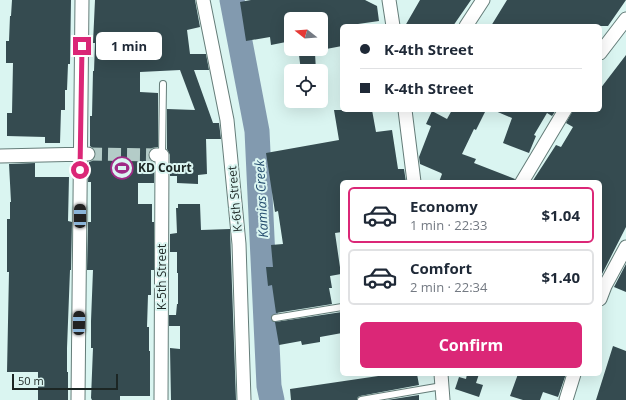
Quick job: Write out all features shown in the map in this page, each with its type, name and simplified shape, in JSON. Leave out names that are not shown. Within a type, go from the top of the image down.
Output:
[{"type":"street","points":[[78,400],[85,154],[82,0]]},
{"type":"street","name":"K-6th Street","points":[[202,0],[227,120],[239,244],[244,400]]},
{"type":"street","points":[[389,0],[392,24]]},
{"type":"street","points":[[467,24],[483,0]]},
{"type":"street","points":[[602,50],[626,19]]},
{"type":"street","points":[[405,112],[414,180]]},
{"type":"street","points":[[407,123],[413,112]]},
{"type":"street","points":[[523,180],[564,112]]},
{"type":"street","points":[[0,156],[85,154]]},
{"type":"street","name":"K-5th Street","points":[[159,155],[161,400]]},
{"type":"street","points":[[602,294],[626,247]]},
{"type":"street","points":[[566,400],[573,376]]},
{"type":"street","points":[[441,380],[443,400]]},
{"type":"lane","points":[[159,155],[163,84]]},
{"type":"lane","points":[[275,318],[340,307]]},
{"type":"lane","points":[[361,400],[441,380]]},
{"type":"building","points":[[12,0],[71,0],[70,64],[68,64],[67,90],[65,90],[65,110],[61,110],[60,143],[45,143],[45,137],[7,136],[7,113],[12,113],[13,63],[6,63],[6,41],[9,41]]},
{"type":"building","points":[[95,0],[195,0],[200,27],[187,30],[190,54],[206,54],[209,70],[194,70],[213,123],[219,123],[221,139],[206,139],[207,174],[198,175],[198,184],[177,183],[177,176],[170,176],[170,155],[167,149],[167,109],[195,110],[180,70],[140,72],[140,92],[158,93],[158,147],[152,148],[148,155],[149,159],[154,163],[154,183],[138,183],[138,204],[152,204],[152,222],[154,222],[154,270],[151,270],[151,295],[148,295],[147,327],[149,327],[150,396],[120,396],[120,400],[92,400],[91,398],[93,348],[91,348],[91,321],[93,270],[87,270],[88,222],[91,222],[91,182],[88,182],[89,162],[92,161],[96,154],[95,150],[90,146],[90,116],[92,116],[95,43],[93,43]]},
{"type":"building","points":[[251,0],[365,0],[377,6],[379,21],[358,24],[340,24],[340,46],[328,49],[328,12],[284,12],[284,42],[271,45],[270,37],[246,41],[240,2]]},
{"type":"building","points":[[420,0],[471,0],[454,24],[406,24]]},
{"type":"building","points":[[507,0],[626,0],[608,26],[602,26],[602,24],[492,24]]},
{"type":"building","points":[[626,55],[626,227],[602,274],[602,180],[533,180],[556,145],[561,147],[573,127],[566,123],[572,112],[602,112],[602,86]]},
{"type":"building","points":[[299,56],[315,56],[316,64],[300,64]]},
{"type":"building","points":[[334,110],[340,110],[340,112],[372,112],[376,132],[392,130],[398,169],[404,169],[406,180],[340,180],[340,232],[335,233],[340,274],[330,276],[332,288],[329,288],[332,304],[276,313],[272,285],[268,286],[266,267],[273,267],[271,245],[283,244],[278,211],[275,212],[266,153],[339,140]]},
{"type":"building","points":[[432,112],[447,119],[451,112],[485,112],[476,130],[474,129],[462,154],[476,159],[474,163],[515,180],[440,180],[441,173],[420,164],[419,157],[431,126],[426,124]]},
{"type":"building","points":[[498,112],[555,112],[552,116],[547,113],[534,135],[536,136],[529,153],[503,143],[512,118]]},
{"type":"building","points":[[35,163],[35,177],[69,177],[68,221],[72,222],[67,348],[68,400],[38,400],[38,372],[7,372],[9,272],[7,272],[7,219],[10,219],[11,202],[9,164]]},
{"type":"building","points":[[178,204],[200,204],[201,230],[230,229],[236,400],[171,400],[170,348],[180,349],[180,326],[169,326],[169,315],[176,315],[178,304],[177,252],[170,252],[170,234],[177,233],[176,208],[178,208]]},
{"type":"building","points":[[626,264],[626,292],[614,287]]},
{"type":"building","points":[[340,312],[340,333],[320,337],[320,342],[302,345],[301,341],[279,345],[275,322]]},
{"type":"building","points":[[613,346],[626,351],[626,400],[596,400]]},
{"type":"building","points":[[378,376],[417,376],[419,385],[360,396],[357,400],[291,400],[290,389]]},
{"type":"building","points":[[467,376],[478,376],[476,383],[483,385],[479,397],[455,389],[459,377],[466,379]]},
{"type":"building","points":[[517,376],[565,376],[558,397],[543,392],[540,400],[523,400],[510,396]]},
{"type":"building","points":[[419,395],[419,400],[387,400]]},
{"type":"waterway","name":"Kamias Creek","points":[[232,0],[257,131],[269,386],[272,400]]},
{"type":"tunnel","points":[[89,154],[156,155]]},
{"type":"place","name":"KD Court","points":[[122,168]]},
{"type":"route","points":[[80,170],[82,46]]}]
